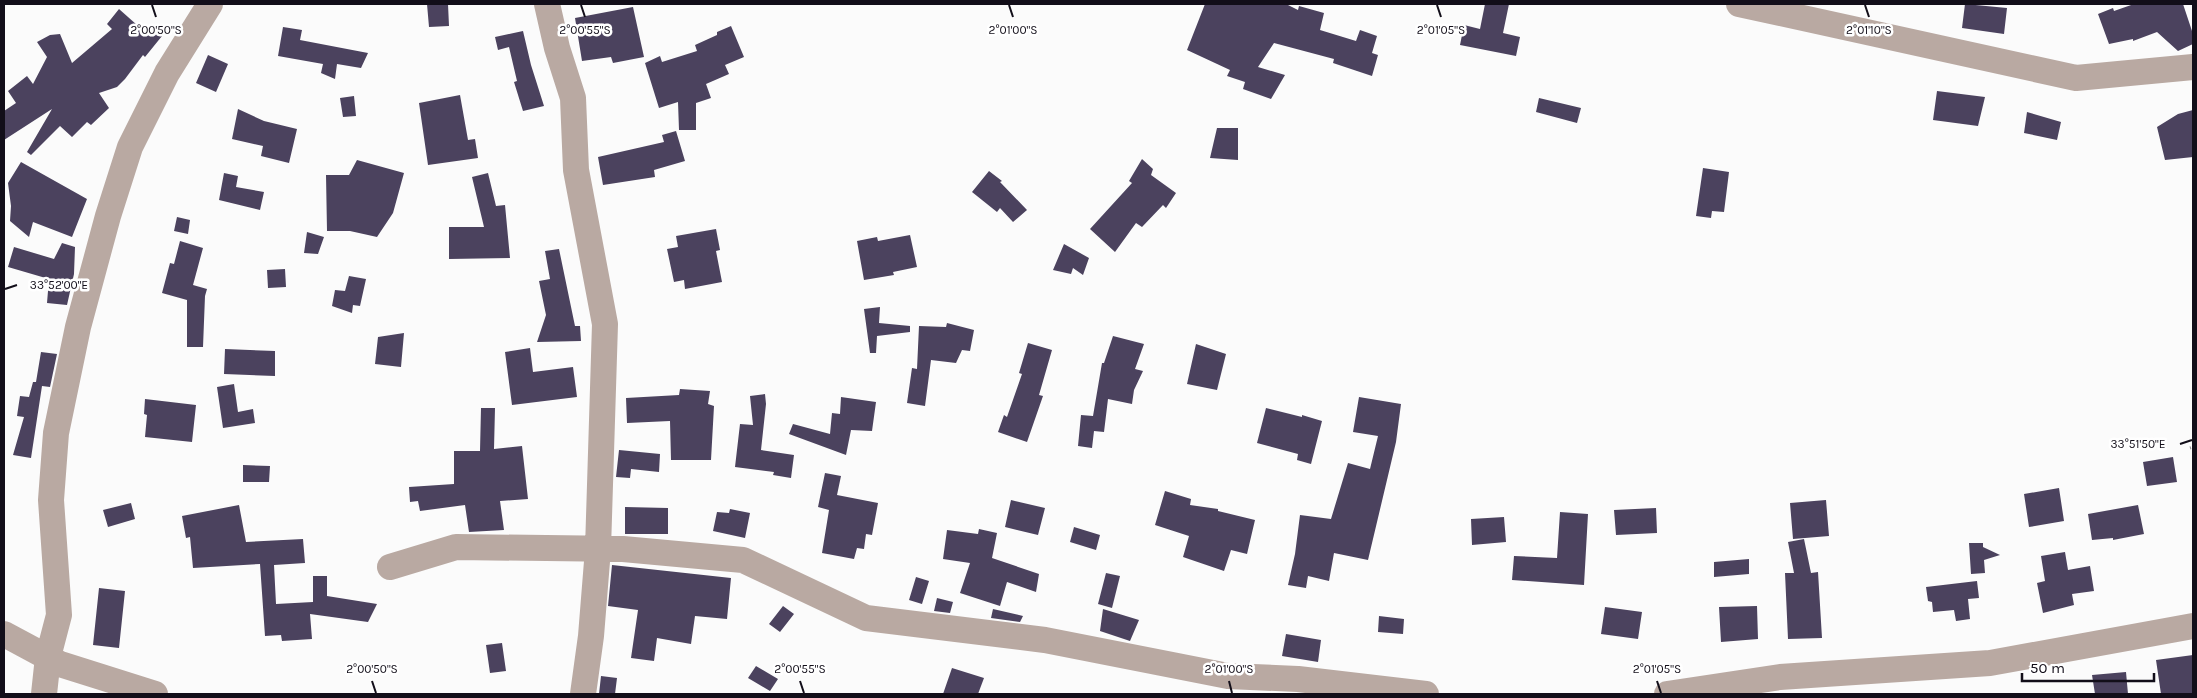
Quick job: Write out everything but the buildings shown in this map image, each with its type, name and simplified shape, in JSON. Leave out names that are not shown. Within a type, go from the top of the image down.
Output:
[{"type":"street","points":[[44,694],[48,658],[59,615],[51,500],[56,433],[78,327],[108,216],[130,147],[167,73],[210,4]]},
{"type":"street","points":[[547,4],[557,48],[573,98],[576,170],[605,324],[598,549],[591,636],[583,694]]},
{"type":"street","points":[[1739,4],[2076,78],[2193,67]]},
{"type":"street","points":[[390,567],[456,547],[598,549],[744,560],[866,618],[1045,640],[1227,685],[1298,679],[1426,694]]},
{"type":"street","points":[[1667,694],[1780,678],[1990,662],[2193,626]]},
{"type":"street","points":[[4,634],[60,664],[155,694]]}]
